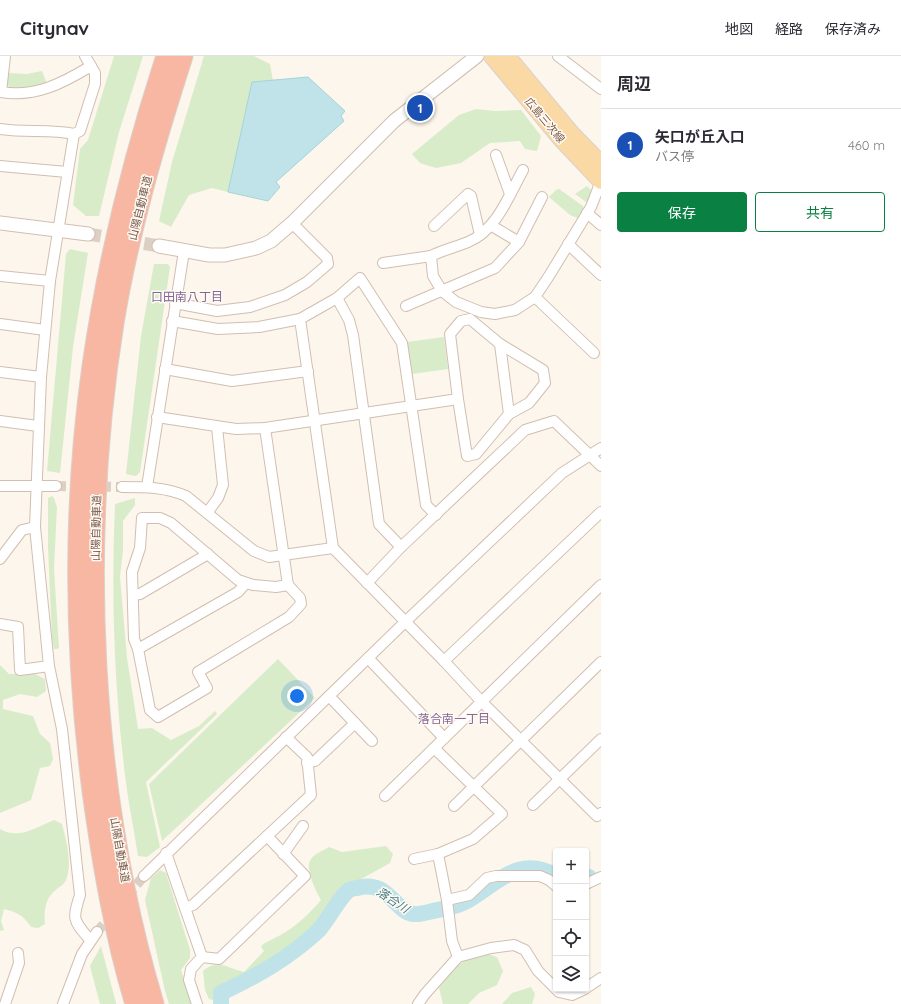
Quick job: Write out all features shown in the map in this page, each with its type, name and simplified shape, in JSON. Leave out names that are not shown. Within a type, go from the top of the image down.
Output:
[{"type":"highway","name":"山陽自動車道","points":[[136,1004],[117,933],[105,876],[88,760],[79,640],[79,521],[86,416],[99,319],[123,204],[146,118],[166,56]]},
{"type":"highway","name":"山陽自動車道","points":[[154,1004],[135,930],[123,873],[106,760],[96,638],[96,522],[102,425],[115,321],[138,208],[162,122],[183,56]]},
{"type":"main road","name":"広島三次線","points":[[492,56],[562,140],[601,181]]},
{"type":"main road","name":"広島三次線","points":[[507,56],[571,133],[601,164]]},
{"type":"street","points":[[5,56],[1,92],[11,94],[36,92],[62,83],[91,66]]},
{"type":"street","points":[[0,129],[20,132],[63,132],[74,134],[80,131],[95,84],[95,73],[85,56]]},
{"type":"street","points":[[159,246],[209,255],[241,253],[271,241],[292,223],[394,121],[477,56]]},
{"type":"street","points":[[558,56],[601,89]]},
{"type":"street","points":[[63,1004],[82,954],[94,936],[79,927],[74,913],[80,895],[62,729],[49,666],[34,527],[38,426],[45,330],[50,281],[74,134]]},
{"type":"street","points":[[496,155],[510,194]]},
{"type":"street","points":[[0,166],[67,172]]},
{"type":"street","points":[[382,263],[431,256],[447,248],[468,242],[480,235],[492,226],[523,170]]},
{"type":"street","points":[[431,256],[433,276],[442,291],[456,302],[481,312],[494,314],[515,310],[534,297],[587,213],[601,181]]},
{"type":"street","points":[[434,226],[468,194],[471,196],[480,235]]},
{"type":"street","points":[[406,306],[495,268],[520,242],[542,196]]},
{"type":"street","points":[[587,213],[601,225]]},
{"type":"street","points":[[0,223],[58,228],[88,234]]},
{"type":"street","points":[[175,303],[217,311],[250,307],[286,295],[307,282],[328,264],[327,258],[292,223]]},
{"type":"street","points":[[492,226],[520,242]]},
{"type":"street","points":[[568,244],[601,275]]},
{"type":"street","points":[[147,487],[184,251]]},
{"type":"street","points":[[0,276],[50,281]]},
{"type":"street","points":[[172,321],[218,329],[259,327],[300,319],[337,298],[360,278],[402,343],[426,505],[436,515]]},
{"type":"street","points":[[534,297],[594,353]]},
{"type":"street","points":[[337,298],[349,320],[353,335],[379,524],[401,547]]},
{"type":"street","points":[[487,331],[494,314]]},
{"type":"street","points":[[300,319],[333,548],[521,741],[597,816],[601,813]]},
{"type":"street","points":[[470,319],[487,331],[500,344],[543,370],[545,383],[530,403],[509,414],[476,454],[467,456],[450,334],[461,321],[470,319]]},
{"type":"street","points":[[0,324],[45,330]]},
{"type":"street","points":[[500,344],[509,414]]},
{"type":"street","points":[[165,369],[232,381],[308,371]]},
{"type":"street","points":[[0,372],[41,376]]},
{"type":"street","points":[[157,417],[236,429],[265,428],[314,419],[458,399]]},
{"type":"street","points":[[0,421],[38,426]]},
{"type":"street","points":[[367,583],[401,547],[525,430],[554,421],[601,466]]},
{"type":"street","points":[[207,513],[218,498],[223,485],[217,427]]},
{"type":"street","points":[[265,428],[288,585],[300,598],[301,604],[289,617],[198,672],[206,688],[158,717],[150,710],[138,649],[134,639],[132,572],[140,548],[142,518],[160,518],[171,523],[238,580],[253,585],[276,587],[288,585]]},
{"type":"street","points":[[144,876],[286,737],[562,472],[601,448]]},
{"type":"street","points":[[0,486],[56,486]]},
{"type":"street","points":[[122,488],[147,487],[173,490],[186,496],[254,552],[269,557],[333,548]]},
{"type":"street","points":[[444,661],[601,512]]},
{"type":"street","points":[[0,559],[22,530],[34,527]]},
{"type":"street","points":[[133,595],[140,594],[208,554]]},
{"type":"street","points":[[138,649],[238,592],[246,583]]},
{"type":"street","points":[[385,796],[601,585]]},
{"type":"street","points":[[0,624],[18,627],[20,670],[49,666]]},
{"type":"street","points":[[368,658],[444,738]]},
{"type":"street","points":[[454,806],[601,662]]},
{"type":"street","points":[[329,696],[372,741]]},
{"type":"street","points":[[308,763],[315,761],[355,723]]},
{"type":"street","points":[[185,908],[193,905],[311,795],[307,758],[286,737]]},
{"type":"street","points":[[533,804],[601,739]]},
{"type":"street","points":[[414,859],[438,854],[473,839],[502,814],[434,748]]},
{"type":"street","points":[[284,854],[304,826]]},
{"type":"street","points":[[202,957],[219,959],[304,876],[267,836]]},
{"type":"street","points":[[166,853],[202,957]]},
{"type":"street","points":[[438,854],[447,900],[452,941],[458,957]]},
{"type":"street","points":[[447,900],[469,895],[487,878],[496,876],[540,876],[554,884]]},
{"type":"street","points":[[589,883],[601,877]]},
{"type":"street","points":[[418,1004],[458,957],[491,948],[514,945],[525,950],[538,971],[553,986]]},
{"type":"street","points":[[6,1004],[19,963],[18,953]]},
{"type":"street","points":[[197,1004],[189,980],[191,969],[202,957]]},
{"type":"street","points":[[589,987],[601,978]]},
{"type":"street","points":[[559,992],[572,995],[579,992]]},
{"type":"green space","points":[[114,56],[143,56],[119,132],[99,216],[86,216],[73,205],[80,149],[88,140]]},
{"type":"green space","points":[[204,56],[254,56],[270,64],[273,81],[252,83],[228,192],[212,188],[189,195],[171,227],[159,221],[172,162]]},
{"type":"green space","points":[[42,71],[47,84],[31,87],[10,88],[7,84],[8,73],[27,74]]},
{"type":"green space","points":[[476,109],[495,111],[521,110],[541,136],[537,151],[525,149],[520,141],[490,143],[461,163],[436,168],[420,163],[412,154],[459,115]]},
{"type":"green space","points":[[587,186],[591,190],[589,201],[586,202],[575,194]]},
{"type":"green space","points":[[559,189],[583,206],[584,210],[580,219],[570,215],[549,197]]},
{"type":"green space","points":[[70,249],[88,253],[73,347],[60,473],[47,471],[66,254]]},
{"type":"green space","points":[[154,264],[168,264],[170,267],[140,472],[136,476],[126,474],[141,336]]},
{"type":"green space","points":[[444,337],[448,369],[412,374],[407,342]]},
{"type":"green space","points":[[52,496],[57,507],[54,569],[59,648],[57,649],[54,649],[52,639],[48,547],[48,498]]},
{"type":"green space","points":[[135,498],[135,505],[123,521],[123,550],[120,577],[127,658],[138,729],[152,728],[171,740],[199,726],[215,711],[217,714],[146,782],[160,847],[147,857],[138,856],[128,795],[121,741],[114,640],[113,572],[115,504]]},
{"type":"green space","points":[[278,659],[315,698],[162,841],[149,784]]},
{"type":"green space","points":[[0,665],[9,674],[35,674],[45,679],[46,691],[37,697],[20,694],[3,700],[3,709],[33,716],[40,734],[50,743],[53,759],[50,766],[40,768],[31,800],[0,813]]},
{"type":"green space","points":[[54,820],[62,824],[68,852],[69,867],[65,881],[50,896],[46,904],[45,924],[38,928],[31,927],[20,915],[4,909],[1,921],[4,930],[0,931],[0,829],[7,832],[21,833]]},
{"type":"green space","points":[[386,846],[393,854],[390,863],[354,883],[340,888],[336,898],[336,912],[310,936],[268,966],[221,989],[217,1001],[209,999],[205,990],[203,971],[208,967],[219,965],[244,972],[264,951],[261,947],[263,944],[295,926],[321,900],[316,891],[309,868],[309,863],[314,855],[329,847],[342,852]]},
{"type":"green space","points":[[160,870],[166,873],[190,950],[190,958],[181,970],[192,1004],[169,1004],[165,991],[145,900],[151,878]]},
{"type":"green space","points":[[101,946],[116,1004],[100,1004],[90,966]]},
{"type":"green space","points":[[487,954],[497,957],[503,971],[497,985],[479,993],[468,1004],[443,1004],[439,988],[449,974],[458,965],[470,959]]},
{"type":"green space","points":[[531,987],[535,994],[532,1004],[502,1004],[512,993]]},
{"type":"water","points":[[308,77],[345,111],[341,116],[344,121],[276,182],[280,187],[268,201],[228,192],[252,82]]},
{"type":"waterway","name":"落合川","points":[[221,1004],[221,993],[272,966],[307,941],[318,931],[345,893],[355,888],[368,886],[377,888],[384,892],[407,912],[417,914],[449,908],[467,901],[509,874],[519,870],[531,868],[543,870],[553,875]]},
{"type":"tunnel","points":[[88,234],[159,246]]},
{"type":"tunnel","points":[[56,486],[122,487]]},
{"type":"tunnel","points":[[127,896],[144,876]]},
{"type":"tunnel","points":[[97,932],[113,913]]},
{"type":"place","name":"矢口が丘入口","points":[[420,108]]},
{"type":"district","name":"口田南八丁目","points":[[187,296]]},
{"type":"district","name":"落合南一丁目","points":[[454,718]]}]
